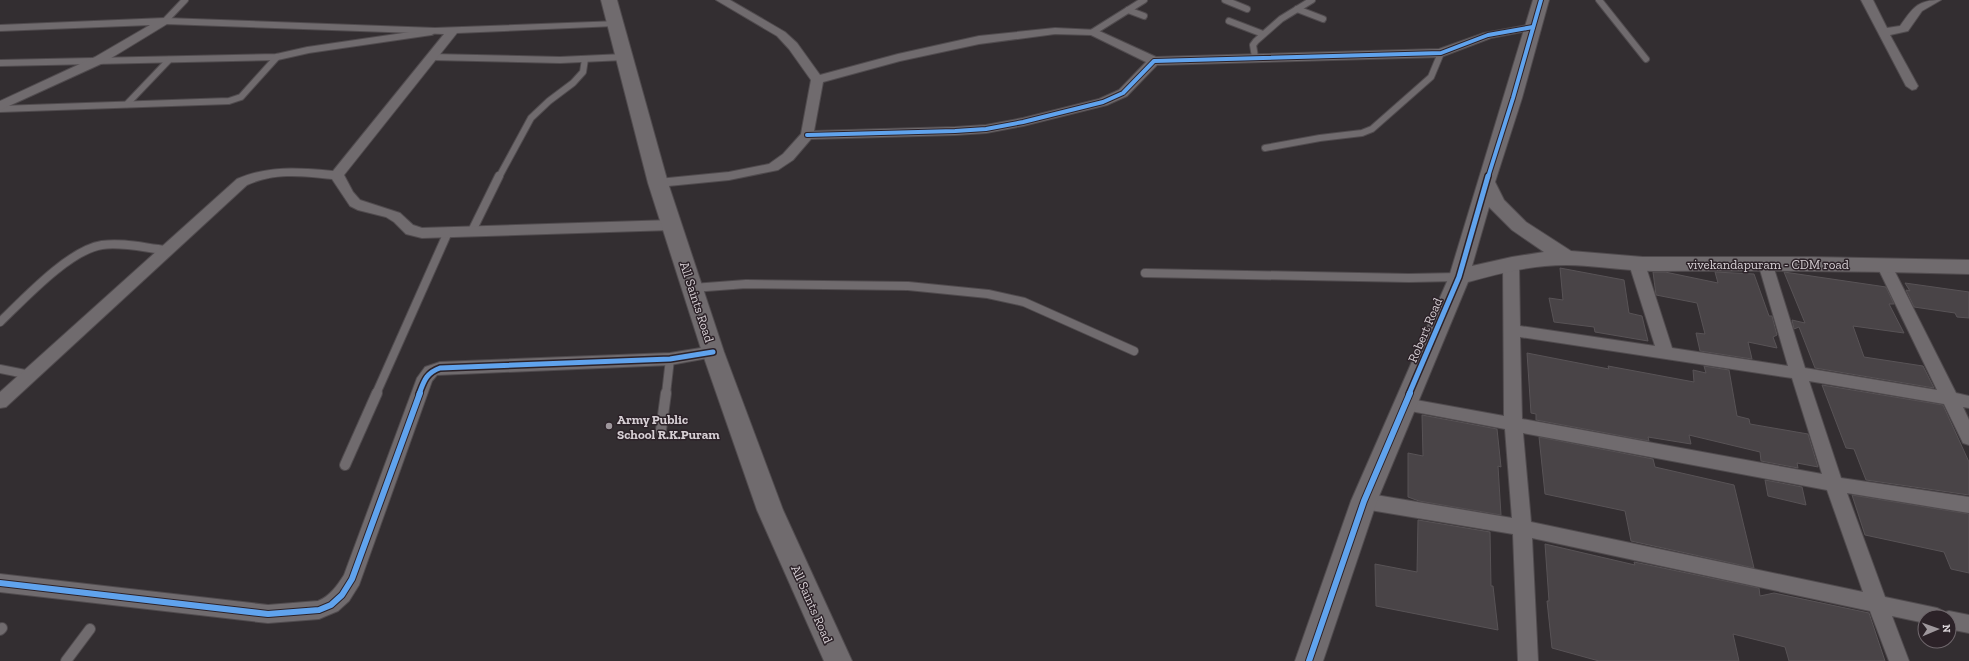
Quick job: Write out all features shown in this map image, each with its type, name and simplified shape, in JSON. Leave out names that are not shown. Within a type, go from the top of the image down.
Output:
[{"type":"street","name":"All Saints Road","points":[[609,0],[658,183],[713,352],[770,510],[838,661]]},
{"type":"street","points":[[658,183],[729,176],[773,167],[788,157],[807,135],[817,80],[793,46],[781,34],[722,0]]},
{"type":"street","name":"Robert Road","points":[[1309,661],[1364,501],[1459,277],[1486,182],[1513,98],[1540,0]]},
{"type":"street","points":[[1867,0],[1898,62],[1912,86]]},
{"type":"street","points":[[1884,32],[1904,29],[1918,9],[1935,0]]},
{"type":"street","points":[[0,107],[99,60],[165,21]]},
{"type":"street","points":[[0,28],[165,21],[453,31],[615,23]]},
{"type":"street","points":[[817,80],[898,58],[979,40],[1055,31],[1093,32],[1154,61],[1255,57],[1441,54],[1488,35],[1533,27]]},
{"type":"street","points":[[337,175],[453,31]]},
{"type":"street","points":[[807,135],[955,132],[986,129],[1023,122],[1103,102],[1123,92],[1139,79],[1154,61]]},
{"type":"street","points":[[0,402],[242,182],[254,175],[285,172],[337,175]]},
{"type":"street","points":[[337,175],[350,197],[358,205],[396,216],[405,228],[412,232],[672,225]]},
{"type":"street","name":"vivekandapuram - CDM road","points":[[1486,182],[1496,204],[1519,226],[1567,258]]},
{"type":"street","name":"vivekandapuram - CDM road","points":[[1459,277],[1510,263],[1537,259],[1567,258],[1637,264],[1884,264],[1969,267]]},
{"type":"street","points":[[1510,263],[1513,424],[1532,660]]},
{"type":"street","points":[[1766,263],[1798,373],[1835,484],[1876,603],[1899,661]]},
{"type":"street","points":[[1637,264],[1665,353]]},
{"type":"street","points":[[1884,264],[1952,399],[1969,438]]},
{"type":"street","points":[[1512,330],[1798,373],[1969,402]]},
{"type":"street","points":[[0,583],[268,614],[319,610],[331,605],[342,595],[352,579],[425,378],[431,371],[440,368],[670,359],[713,352]]},
{"type":"street","points":[[1405,404],[1835,484],[1969,505]]},
{"type":"street","points":[[1364,501],[1522,528],[1917,612]]},
{"type":"street","points":[[1957,622],[1969,624]]},
{"type":"lane","points":[[165,21],[185,0]]},
{"type":"lane","points":[[1093,32],[1144,0]]},
{"type":"lane","points":[[1225,0],[1247,9]]},
{"type":"lane","points":[[1255,57],[1253,45],[1256,41],[1281,19],[1312,0]]},
{"type":"lane","points":[[1599,0],[1646,59]]},
{"type":"lane","points":[[1297,9],[1323,19]]},
{"type":"lane","points":[[1128,10],[1144,16]]},
{"type":"lane","points":[[1229,21],[1264,34]]},
{"type":"lane","points":[[0,63],[277,57],[308,50],[435,31]]},
{"type":"lane","points":[[1265,148],[1362,132],[1372,129],[1431,77],[1441,54]]},
{"type":"lane","points":[[0,107],[229,101],[241,97],[277,57]]},
{"type":"lane","points":[[432,57],[515,60],[624,57]]},
{"type":"lane","points":[[472,231],[492,189],[531,118],[550,100],[574,83],[582,72],[585,59]]},
{"type":"lane","points":[[127,104],[169,60]]},
{"type":"lane","points":[[344,465],[448,232]]},
{"type":"lane","points":[[0,322],[71,259],[85,250],[103,245],[166,250]]},
{"type":"lane","points":[[1145,273],[1409,278],[1459,277]]},
{"type":"lane","points":[[693,288],[746,284],[908,286],[988,294],[1024,302],[1134,351]]},
{"type":"lane","points":[[661,430],[670,359]]},
{"type":"lane","points":[[0,369],[30,375]]},
{"type":"lane","points":[[66,661],[90,629]]},
{"type":"building","points":[[1560,268],[1624,280],[1629,313],[1642,316],[1648,341],[1595,332],[1594,327],[1554,322],[1549,298],[1563,300]]},
{"type":"building","points":[[1653,272],[1665,272],[1718,283],[1715,272],[1754,274],[1769,316],[1772,316],[1777,335],[1773,337],[1777,348],[1748,342],[1752,359],[1700,351],[1696,333],[1705,334],[1697,303],[1656,295]]},
{"type":"building","points":[[1784,272],[1886,287],[1894,304],[1889,304],[1904,333],[1853,326],[1864,357],[1923,366],[1934,388],[1815,368],[1799,327],[1794,329],[1792,320],[1805,323]]},
{"type":"building","points":[[1905,283],[1969,292],[1969,318],[1957,317],[1955,313],[1914,307],[1906,290],[1910,291]]},
{"type":"building","points":[[1527,353],[1609,369],[1608,366],[1694,382],[1693,370],[1706,373],[1704,366],[1729,370],[1737,416],[1749,419],[1750,424],[1808,434],[1818,467],[1797,463],[1798,468],[1761,461],[1760,452],[1689,435],[1691,444],[1648,437],[1649,441],[1536,420],[1536,414],[1531,413]]},
{"type":"building","points":[[1822,385],[1943,405],[1969,462],[1969,495],[1866,480],[1854,449],[1846,448]]},
{"type":"building","points":[[1422,415],[1497,429],[1501,467],[1498,466],[1501,515],[1419,501],[1408,497],[1408,453],[1423,456]]},
{"type":"building","points":[[1539,437],[1653,459],[1655,467],[1734,485],[1754,568],[1631,541],[1625,511],[1545,494]]},
{"type":"building","points":[[1765,480],[1802,487],[1806,505],[1768,496]]},
{"type":"building","points":[[1852,495],[1969,514],[1969,573],[1951,569],[1944,552],[1865,535]]},
{"type":"building","points":[[1418,520],[1490,532],[1491,586],[1493,586],[1498,630],[1376,606],[1375,564],[1417,572]]},
{"type":"building","points":[[1545,544],[1635,565],[1634,562],[1759,588],[1760,596],[1774,593],[1869,613],[1885,661],[1789,661],[1785,647],[1733,634],[1739,661],[1599,661],[1552,648],[1547,601],[1549,601]]},
{"type":"cycle path","points":[[1309,661],[1364,501],[1459,277],[1541,0]]},
{"type":"cycle path","points":[[807,135],[955,131],[986,129],[1023,122],[1103,102],[1123,93],[1154,61],[1441,53],[1488,35],[1533,27]]},
{"type":"cycle path","points":[[0,583],[268,614],[319,610],[331,605],[342,595],[352,579],[425,378],[431,371],[440,368],[670,359],[713,352]]},
{"type":"place","name":"Army Public School R.K.Puram","points":[[609,426]]}]
